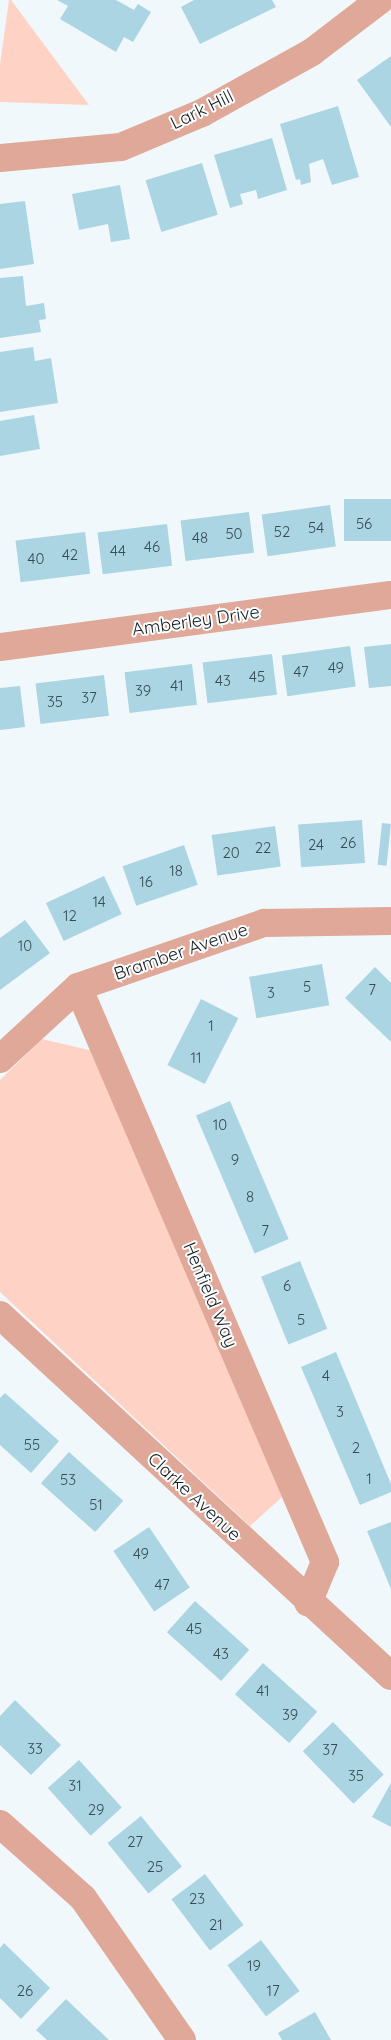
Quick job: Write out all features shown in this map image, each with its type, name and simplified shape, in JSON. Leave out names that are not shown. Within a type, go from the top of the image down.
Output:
[{"type":"street","name":"Lark Hill","points":[[0,158],[121,147],[202,113],[312,52],[380,0]]},
{"type":"street","name":"Amberley Drive","points":[[0,647],[391,595]]},
{"type":"street","name":"Bramber Avenue","points":[[0,1059],[78,987],[264,923],[391,921]]},
{"type":"street","name":"Henfield Way","points":[[78,987],[325,1562],[308,1603]]},
{"type":"street","name":"Clarke Avenue","points":[[0,1315],[308,1603],[391,1676]]},
{"type":"street","points":[[0,1824],[83,1898],[182,2040]]},
{"type":"shaded area","points":[[9,0],[11,0],[89,105],[0,102],[0,64]]},
{"type":"shaded area","points":[[42,1039],[93,1051],[282,1497],[250,1526],[0,1292],[0,1080]]},
{"type":"building","points":[[57,0],[116,0],[134,10],[138,4],[151,12],[133,42],[124,37],[116,52],[60,19],[68,6]]},
{"type":"building","points":[[194,0],[272,0],[276,7],[200,44],[181,7]]},
{"type":"building","points":[[391,56],[391,127],[357,80]]},
{"type":"building","points":[[338,106],[359,177],[332,185],[323,159],[309,164],[311,182],[301,185],[300,179],[296,180],[280,124]]},
{"type":"building","points":[[272,138],[287,190],[258,199],[256,190],[240,194],[243,204],[230,208],[214,155]]},
{"type":"building","points":[[202,163],[218,215],[161,232],[146,180]]},
{"type":"building","points":[[120,185],[130,239],[111,242],[108,224],[79,230],[72,194]]},
{"type":"building","points":[[25,201],[34,264],[0,269],[0,204]]},
{"type":"building","points":[[23,276],[26,306],[44,303],[46,319],[39,320],[41,332],[0,338],[0,278]]},
{"type":"building","points":[[33,347],[35,361],[51,358],[58,403],[0,412],[0,352]]},
{"type":"building","points":[[34,415],[40,449],[0,456],[0,421]]},
{"type":"building","points":[[344,499],[391,499],[391,541],[344,541]]},
{"type":"building","points":[[330,505],[336,547],[268,556],[262,515]]},
{"type":"building","points":[[249,512],[254,553],[186,561],[181,520]]},
{"type":"building","points":[[167,524],[172,566],[103,574],[98,533]]},
{"type":"building","points":[[85,532],[90,574],[21,582],[16,541]]},
{"type":"building","points":[[391,644],[391,686],[369,688],[364,647]]},
{"type":"building","points":[[350,646],[356,687],[287,696],[282,656]]},
{"type":"building","points":[[272,654],[277,695],[208,703],[203,663]]},
{"type":"building","points":[[192,664],[197,705],[130,713],[125,672]]},
{"type":"building","points":[[104,675],[109,716],[41,724],[36,683]]},
{"type":"building","points":[[20,686],[25,727],[0,730],[0,688]]},
{"type":"building","points":[[362,820],[365,863],[301,867],[298,824]]},
{"type":"building","points":[[382,823],[391,824],[387,866],[378,865]]},
{"type":"building","points":[[275,826],[281,867],[217,876],[212,835]]},
{"type":"building","points":[[184,845],[198,885],[136,906],[123,866]]},
{"type":"building","points":[[104,876],[122,914],[64,941],[46,903]]},
{"type":"building","points":[[25,920],[50,953],[0,990],[0,938]]},
{"type":"building","points":[[322,964],[329,1005],[256,1018],[249,977]]},
{"type":"building","points":[[375,967],[391,983],[391,1042],[345,998]]},
{"type":"building","points":[[201,999],[238,1018],[205,1084],[167,1065]]},
{"type":"building","points":[[230,1101],[289,1239],[255,1254],[196,1115]]},
{"type":"building","points":[[300,1261],[327,1329],[288,1344],[261,1277]]},
{"type":"building","points":[[336,1352],[391,1484],[391,1492],[360,1505],[301,1367]]},
{"type":"building","points":[[5,1393],[59,1441],[31,1473],[0,1445],[0,1398]]},
{"type":"building","points":[[69,1452],[123,1501],[95,1532],[41,1483]]},
{"type":"building","points":[[391,1522],[391,1589],[367,1531]]},
{"type":"building","points":[[149,1527],[190,1588],[154,1612],[113,1551]]},
{"type":"building","points":[[195,1601],[249,1650],[221,1681],[167,1632]]},
{"type":"building","points":[[263,1663],[317,1712],[289,1743],[235,1694]]},
{"type":"building","points":[[15,1700],[61,1745],[31,1775],[0,1745],[0,1716]]},
{"type":"building","points":[[333,1722],[384,1775],[353,1804],[303,1751]]},
{"type":"building","points":[[79,1760],[122,1808],[91,1836],[48,1788]]},
{"type":"building","points":[[391,1783],[391,1827],[372,1817]]},
{"type":"building","points":[[141,1816],[182,1867],[148,1894],[108,1843]]},
{"type":"building","points":[[205,1874],[244,1925],[210,1950],[171,1899]]},
{"type":"building","points":[[261,1940],[300,1991],[266,2016],[227,1965]]},
{"type":"building","points":[[4,1943],[50,1988],[21,2019],[0,1998],[0,1948]]},
{"type":"building","points":[[66,1999],[109,2040],[47,2040],[36,2030]]},
{"type":"building","points":[[315,2012],[331,2040],[282,2040],[278,2033]]}]
